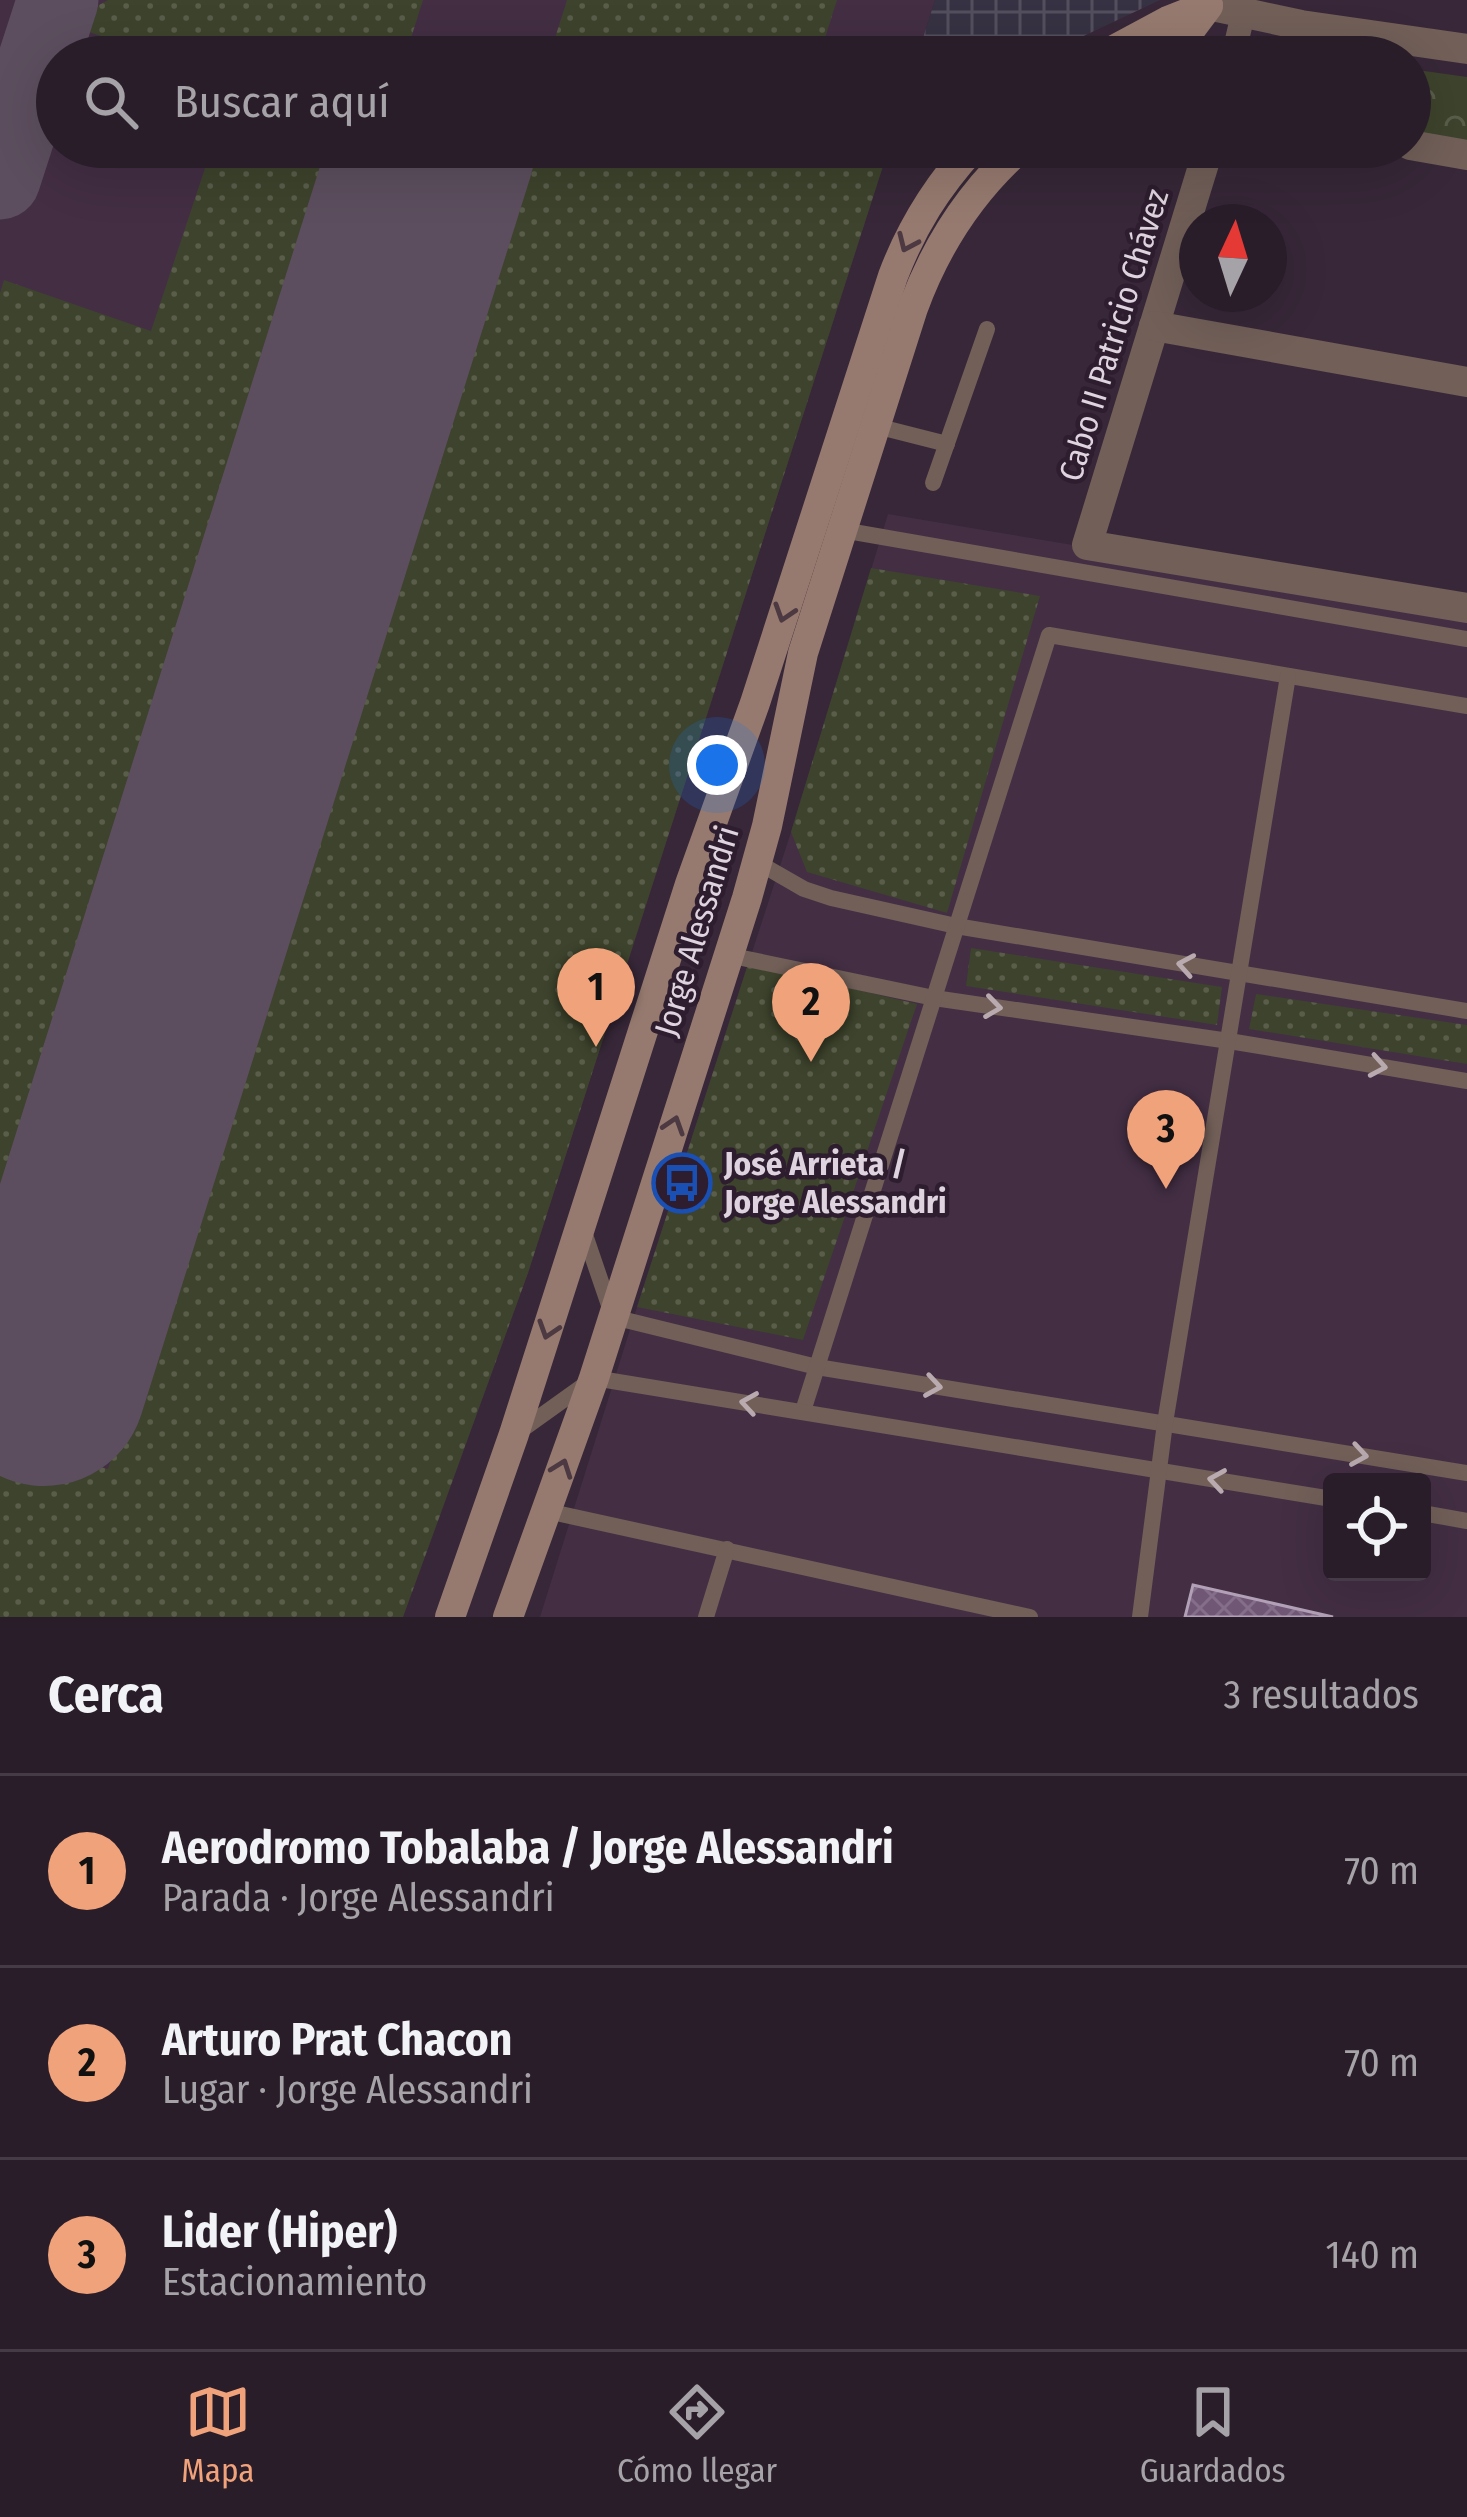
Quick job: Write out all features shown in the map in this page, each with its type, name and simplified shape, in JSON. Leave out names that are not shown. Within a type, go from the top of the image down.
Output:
[{"type":"main road","points":[[1140,36],[1209,3]]},
{"type":"main road","points":[[1185,36],[1209,3]]},
{"type":"main road","name":"Jorge Alessandri","points":[[450,1617],[893,276],[917,220],[954,168]]},
{"type":"main road","name":"Jorge Alessandri","points":[[508,1617],[595,1378],[757,862],[803,653],[923,280],[972,197],[1000,168]]},
{"type":"street","points":[[1209,3],[1301,26],[1373,36]]},
{"type":"street","points":[[1238,36],[1243,14]]},
{"type":"street","points":[[1431,44],[1467,49]]},
{"type":"street","points":[[1431,148],[1467,154]]},
{"type":"street","name":"Cabo II Patricio Chávez","points":[[1203,168],[1087,545],[1467,608]]},
{"type":"street","points":[[1154,326],[1467,382]]},
{"type":"lane","points":[[933,483],[987,329]]},
{"type":"lane","points":[[876,426],[947,444]]},
{"type":"lane","points":[[842,530],[1467,639]]},
{"type":"lane","points":[[803,1412],[1048,635],[1467,706]]},
{"type":"lane","points":[[1140,1617],[1166,1423],[1288,676]]},
{"type":"lane","points":[[757,862],[804,889],[831,898],[956,926],[1467,1011]]},
{"type":"lane","points":[[728,955],[934,998],[1467,1081]]},
{"type":"lane","points":[[582,1226],[613,1317],[818,1367],[1467,1473]]},
{"type":"lane","points":[[514,1434],[595,1378],[1323,1497]]},
{"type":"lane","points":[[547,1511],[1030,1617]]},
{"type":"lane","points":[[1431,1515],[1467,1521]]},
{"type":"lane","points":[[706,1617],[727,1549]]},
{"type":"shaded area","points":[[0,0],[935,0],[924,36],[36,36],[36,168],[882,168],[528,1273],[403,1617],[0,1617]]},
{"type":"shaded area","points":[[935,0],[1160,0],[1084,36],[924,36]]},
{"type":"shaded area","points":[[888,514],[1467,611],[1467,1617],[540,1617]]},
{"type":"green space","points":[[108,0],[423,0],[412,36],[101,36],[86,31],[99,5]]},
{"type":"green space","points":[[567,0],[837,0],[826,36],[556,36]]},
{"type":"green space","points":[[1431,72],[1467,77],[1467,142],[1431,136]]},
{"type":"green space","points":[[205,168],[370,168],[16,1295],[0,1303],[0,293],[4,280],[151,331]]},
{"type":"green space","points":[[514,168],[882,168],[528,1273],[403,1617],[0,1617],[0,1437],[108,1469]]},
{"type":"green space","points":[[871,568],[1040,596],[947,913],[807,872],[791,832]]},
{"type":"green space","points":[[971,948],[1222,987],[1217,1025],[966,986]]},
{"type":"green space","points":[[748,964],[917,1004],[803,1340],[637,1307]]},
{"type":"green space","points":[[1256,994],[1467,1025],[1467,1064],[1249,1029]]},
{"type":"building","points":[[1193,1585],[1333,1617],[1185,1617]]},
{"type":"taxiway","points":[[46,36],[58,0]]},
{"type":"taxiway","points":[[0,179],[36,68]]},
{"type":"taxiway","points":[[0,1371],[44,1384]]},
{"type":"runway","points":[[44,1384],[426,168]]},
{"type":"place","name":"Aerodromo Tobalaba / Jorge Alessandri","points":[[596,1047]]},
{"type":"place","name":"Arturo Prat Chacon","points":[[811,1062]]},
{"type":"place","name":"José Arrieta / Jorge Alessandri","points":[[682,1183]]},
{"type":"place","name":"Lider (Hiper)","points":[[1166,1189]]}]
